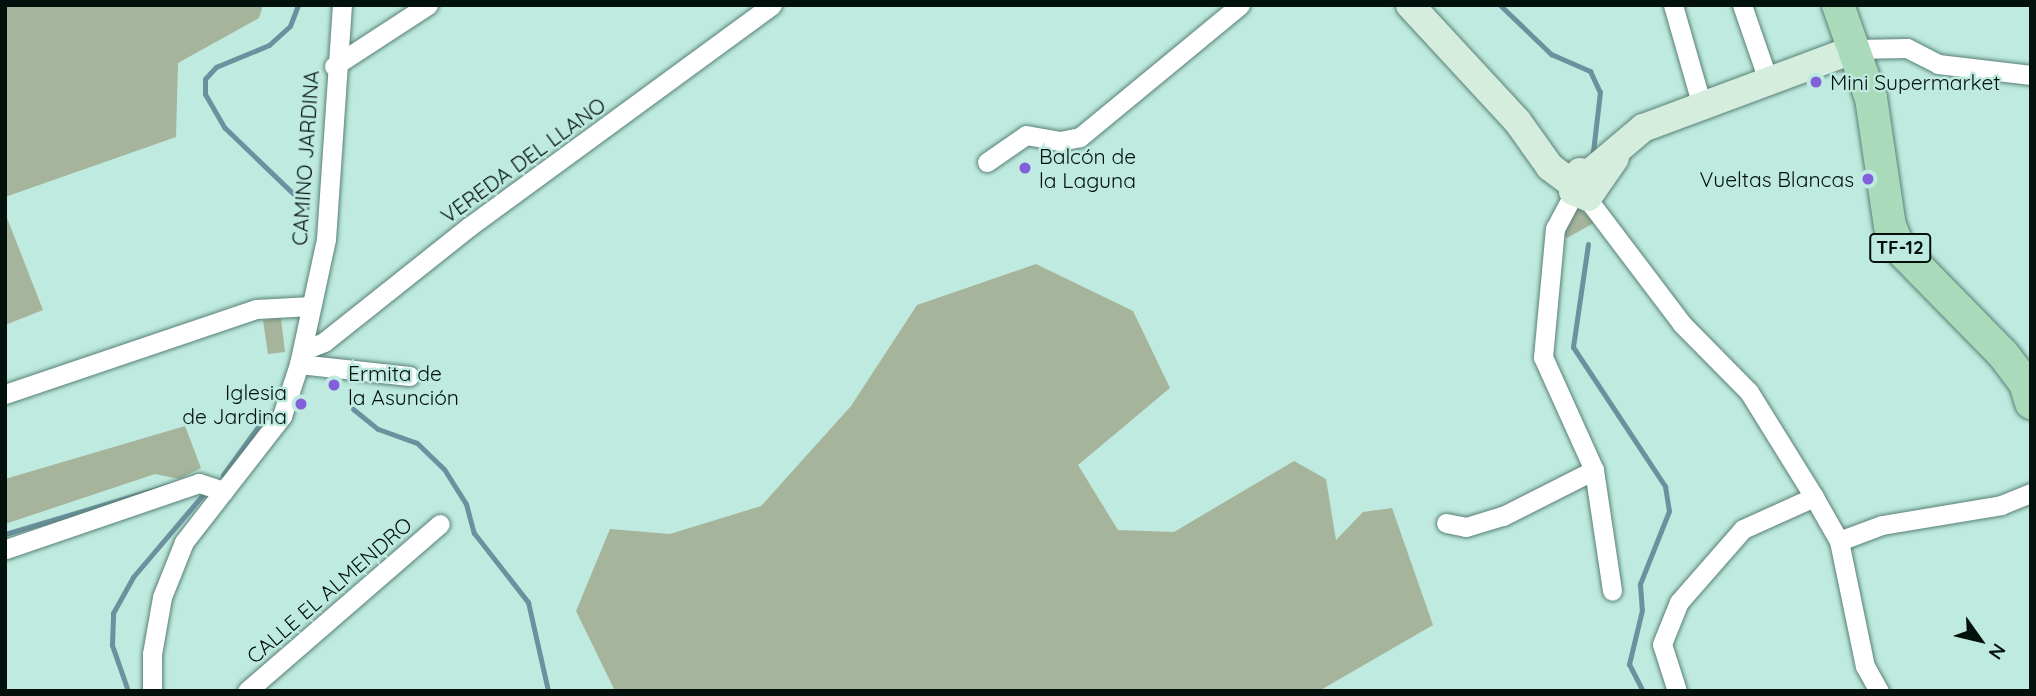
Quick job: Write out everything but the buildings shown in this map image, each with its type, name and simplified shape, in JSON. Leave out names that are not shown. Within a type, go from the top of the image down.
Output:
[{"type":"main road","points":[[1410,5],[1518,122],[1550,167],[1584,186],[1638,131],[1856,49]]},
{"type":"main road","name":"TF-12","points":[[1838,5],[1856,49],[1874,109],[1890,226],[1900,249],[2003,354],[2025,383],[2031,403]]},
{"type":"street","name":"CAMINO JARDINA","points":[[152,691],[162,597],[184,542],[282,416],[300,357],[326,239],[334,66],[342,5]]},
{"type":"street","points":[[334,66],[428,5]]},
{"type":"street","name":"VEREDA DEL LLANO","points":[[300,357],[324,342],[772,5]]},
{"type":"street","points":[[987,162],[1026,135],[1060,141],[1080,137],[1240,5]]},
{"type":"street","points":[[1673,5],[1702,106]]},
{"type":"street","points":[[1742,5],[1768,80]]},
{"type":"street","points":[[1856,49],[1907,48],[1938,64],[2031,75]]},
{"type":"street","points":[[1612,591],[1594,470],[1543,357],[1555,228],[1584,186],[1682,324],[1749,391],[1814,497],[1839,541],[1865,666],[1879,691]]},
{"type":"street","points":[[5,394],[256,309],[311,306]]},
{"type":"street","points":[[300,357],[409,376]]},
{"type":"street","points":[[1446,523],[1466,527],[1503,516],[1594,470]]},
{"type":"street","points":[[6,549],[199,483],[224,491]]},
{"type":"street","points":[[1839,541],[1882,525],[2001,505],[2031,493]]},
{"type":"street","points":[[1677,691],[1662,644],[1679,602],[1743,529],[1814,497]]},
{"type":"street","name":"CALLE EL ALMENDRO","points":[[247,691],[440,524]]},
{"type":"green space","points":[[5,5],[263,5],[259,18],[178,63],[176,137],[5,197]]},
{"type":"green space","points":[[1575,203],[1594,223],[1567,238],[1561,232]]},
{"type":"green space","points":[[5,213],[43,310],[5,325]]},
{"type":"green space","points":[[1036,264],[1133,311],[1170,388],[1078,465],[1118,530],[1174,532],[1294,461],[1326,479],[1336,540],[1363,512],[1392,508],[1433,625],[1319,691],[615,691],[576,611],[610,529],[670,534],[761,506],[851,406],[917,305]]},
{"type":"green space","points":[[281,318],[285,352],[268,354],[263,320]]},
{"type":"green space","points":[[185,426],[201,468],[179,479],[155,474],[5,524],[5,479]]},
{"type":"waterway","points":[[298,5],[290,26],[269,45],[216,67],[205,79],[205,94],[225,128],[307,207]]},
{"type":"waterway","points":[[1500,5],[1551,54],[1590,71],[1600,92],[1593,152]]},
{"type":"waterway","points":[[1588,244],[1573,347],[1665,486],[1669,511],[1640,584],[1642,610],[1629,664],[1643,691]]},
{"type":"waterway","points":[[353,409],[378,429],[417,443],[444,469],[466,504],[474,533],[528,602],[548,691]]},
{"type":"waterway","points":[[223,475],[262,421]]},
{"type":"waterway","points":[[5,534],[169,485]]},
{"type":"waterway","points":[[128,691],[112,645],[113,613],[133,577],[206,491]]},
{"type":"place","name":"Mini Supermarket","points":[[1816,82]]},
{"type":"place","name":"Balcón de la Laguna","points":[[1025,168]]},
{"type":"place","name":"Vueltas Blancas","points":[[1868,179]]},
{"type":"place","name":"Ermita de la Asunción","points":[[334,385]]},
{"type":"place","name":"Iglesia de Jardina","points":[[301,404]]}]
